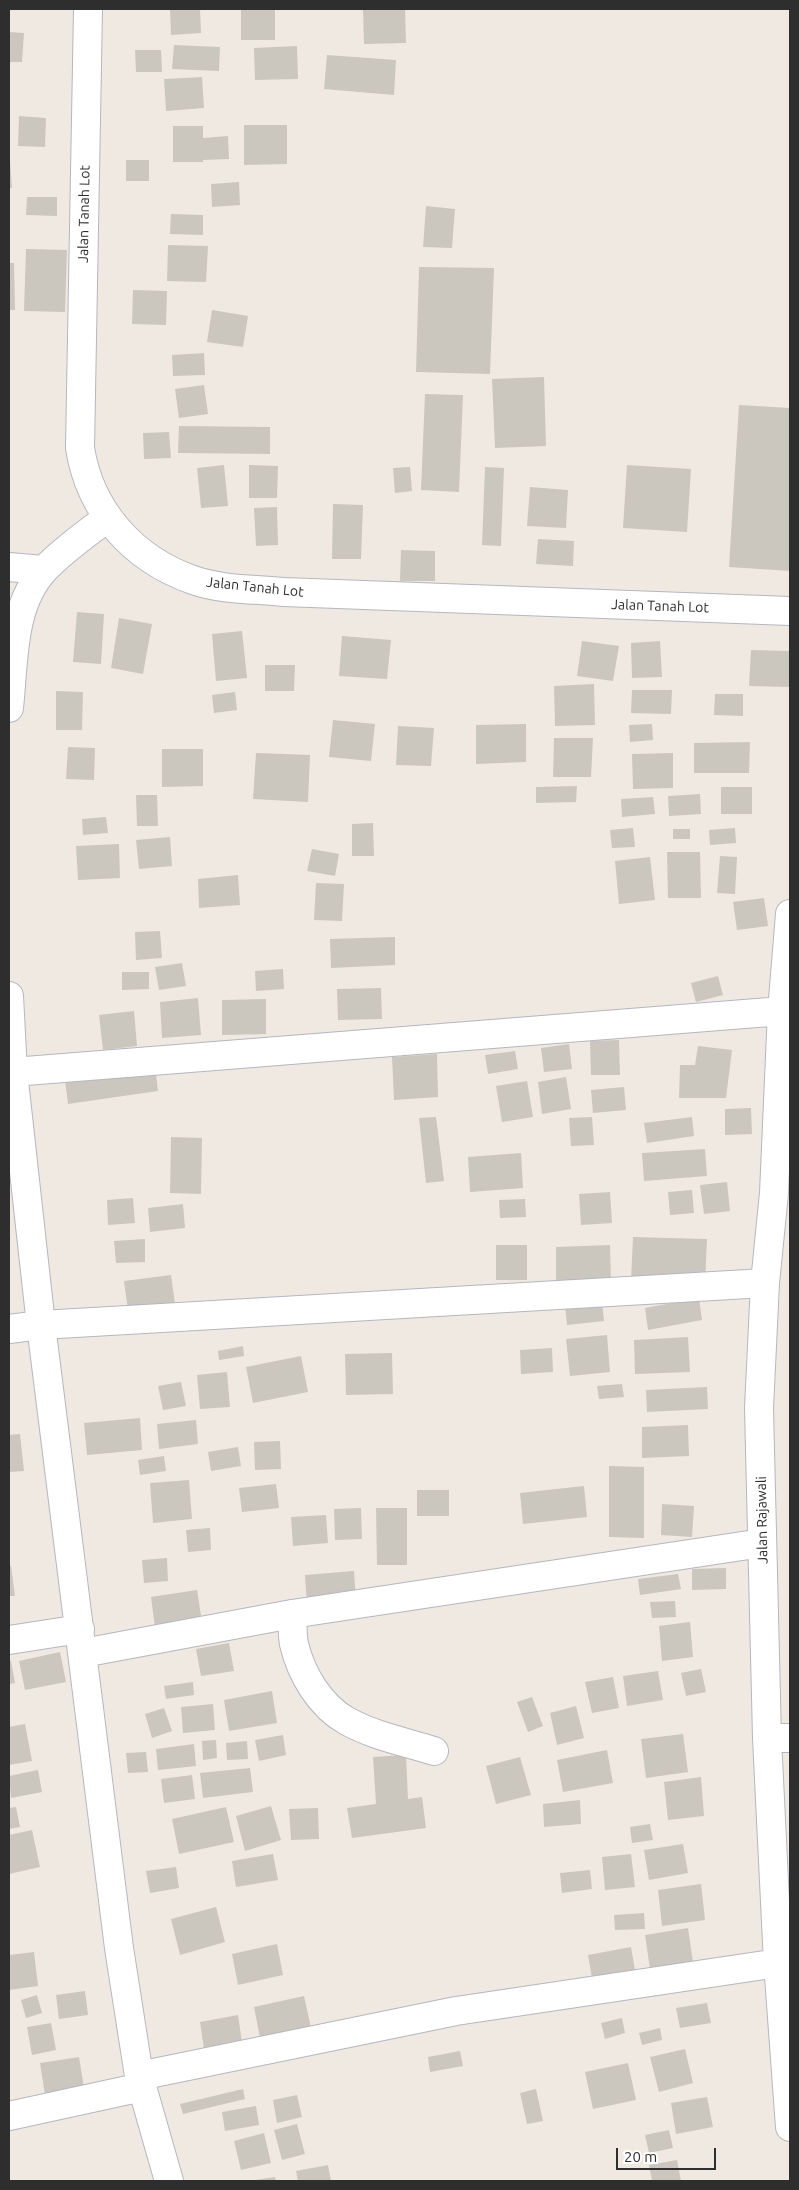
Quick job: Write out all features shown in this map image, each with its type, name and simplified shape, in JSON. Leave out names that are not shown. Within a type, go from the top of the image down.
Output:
[{"type":"street","name":"Jalan Tanah Lot","points":[[88,9],[80,448],[87,478],[107,518],[124,538],[146,556],[174,572],[212,585],[284,592],[790,611]]},
{"type":"street","points":[[9,708],[18,620],[27,596],[44,570],[107,518]]},
{"type":"street","points":[[9,567],[44,570]]},
{"type":"street","name":"Jalan Rajawali","points":[[790,914],[782,1011],[782,1194],[765,1283],[759,1408],[762,1543],[779,1738],[778,1962],[790,2127]]},
{"type":"street","points":[[9,996],[13,1072],[41,1325],[82,1641],[104,1842],[140,2082],[169,2181]]},
{"type":"street","points":[[13,1072],[782,1011]]},
{"type":"street","points":[[9,1329],[41,1325],[765,1283]]},
{"type":"street","points":[[9,1640],[82,1641],[292,1614],[762,1543]]},
{"type":"street","points":[[292,1614],[294,1643],[305,1676],[325,1702],[346,1720],[362,1728],[434,1751]]},
{"type":"street","points":[[9,2116],[140,2082],[456,2011],[778,1962]]},
{"type":"building","points":[[170,9],[200,9],[201,33],[171,35]]},
{"type":"building","points":[[241,9],[275,9],[275,40],[241,40]]},
{"type":"building","points":[[363,9],[405,9],[406,43],[364,44]]},
{"type":"building","points":[[9,32],[24,33],[22,62],[9,62]]},
{"type":"building","points":[[174,45],[220,47],[219,71],[172,69]]},
{"type":"building","points":[[297,46],[298,79],[255,80],[254,48]]},
{"type":"building","points":[[135,50],[161,50],[162,72],[136,72]]},
{"type":"building","points":[[327,55],[396,60],[394,95],[324,89]]},
{"type":"building","points":[[202,77],[204,108],[166,111],[164,79]]},
{"type":"building","points":[[19,116],[46,118],[45,147],[18,146]]},
{"type":"building","points":[[244,125],[287,125],[287,164],[244,165]]},
{"type":"building","points":[[173,126],[203,126],[203,138],[228,136],[229,159],[203,160],[203,162],[173,162]]},
{"type":"building","points":[[126,160],[149,160],[149,181],[126,181]]},
{"type":"building","points":[[10,161],[12,188],[9,188]]},
{"type":"building","points":[[239,182],[240,205],[212,207],[211,184]]},
{"type":"building","points":[[27,197],[57,197],[57,216],[26,215]]},
{"type":"building","points":[[426,206],[455,209],[452,248],[423,247]]},
{"type":"building","points":[[171,214],[203,215],[203,235],[170,234]]},
{"type":"building","points":[[168,245],[208,246],[206,282],[167,281]]},
{"type":"building","points":[[26,249],[67,250],[65,312],[24,311]]},
{"type":"building","points":[[9,263],[14,263],[15,310],[9,310]]},
{"type":"building","points":[[419,267],[494,268],[490,374],[416,372]]},
{"type":"building","points":[[133,290],[167,291],[166,325],[132,324]]},
{"type":"building","points":[[212,310],[248,316],[243,347],[207,342]]},
{"type":"building","points":[[204,353],[205,375],[173,376],[172,355]]},
{"type":"building","points":[[544,377],[546,446],[495,448],[492,379]]},
{"type":"building","points":[[204,385],[208,414],[179,418],[175,389]]},
{"type":"building","points":[[425,394],[463,395],[459,492],[421,490]]},
{"type":"building","points":[[739,405],[790,408],[790,571],[729,567]]},
{"type":"building","points":[[179,426],[270,427],[270,454],[178,453]]},
{"type":"building","points":[[169,432],[171,458],[144,459],[143,433]]},
{"type":"building","points":[[224,465],[228,506],[201,508],[197,468]]},
{"type":"building","points":[[249,465],[278,466],[277,498],[249,498]]},
{"type":"building","points":[[627,465],[691,469],[687,532],[623,528]]},
{"type":"building","points":[[410,467],[412,491],[395,493],[393,468]]},
{"type":"building","points":[[485,467],[504,468],[501,546],[482,545]]},
{"type":"building","points":[[530,487],[568,490],[566,528],[527,526]]},
{"type":"building","points":[[333,504],[363,505],[361,559],[332,559]]},
{"type":"building","points":[[277,507],[278,545],[256,546],[254,508]]},
{"type":"building","points":[[538,539],[574,541],[573,566],[536,564]]},
{"type":"building","points":[[401,550],[435,551],[435,581],[400,581]]},
{"type":"building","points":[[77,612],[104,614],[101,664],[73,662]]},
{"type":"building","points":[[119,618],[152,624],[143,674],[111,668]]},
{"type":"building","points":[[242,631],[247,678],[216,681],[212,634]]},
{"type":"building","points":[[342,636],[391,640],[387,679],[339,676]]},
{"type":"building","points":[[582,641],[619,646],[613,681],[577,676]]},
{"type":"building","points":[[660,641],[662,677],[632,678],[631,643]]},
{"type":"building","points":[[751,650],[790,651],[790,687],[749,686]]},
{"type":"building","points":[[265,665],[295,665],[294,691],[265,691]]},
{"type":"building","points":[[594,684],[595,725],[555,726],[554,686]]},
{"type":"building","points":[[632,690],[672,690],[671,714],[631,713]]},
{"type":"building","points":[[56,691],[83,692],[82,730],[56,730]]},
{"type":"building","points":[[235,692],[237,710],[214,713],[212,695]]},
{"type":"building","points":[[715,694],[743,694],[743,716],[714,715]]},
{"type":"building","points":[[333,720],[375,724],[371,761],[329,757]]},
{"type":"building","points":[[526,724],[526,762],[476,764],[476,725]]},
{"type":"building","points":[[652,724],[653,740],[630,742],[629,725]]},
{"type":"building","points":[[398,726],[434,728],[431,766],[396,765]]},
{"type":"building","points":[[554,738],[593,738],[591,777],[553,777]]},
{"type":"building","points":[[750,742],[749,773],[694,773],[694,743]]},
{"type":"building","points":[[68,747],[95,748],[94,780],[66,779]]},
{"type":"building","points":[[162,749],[203,749],[203,786],[162,787]]},
{"type":"building","points":[[256,753],[310,755],[308,802],[253,799]]},
{"type":"building","points":[[673,753],[673,788],[633,789],[632,754]]},
{"type":"building","points":[[577,786],[576,802],[536,803],[536,787]]},
{"type":"building","points":[[721,787],[752,787],[752,814],[721,814]]},
{"type":"building","points":[[700,794],[701,814],[669,816],[668,796]]},
{"type":"building","points":[[136,795],[157,795],[158,826],[137,826]]},
{"type":"building","points":[[653,797],[655,814],[622,817],[621,799]]},
{"type":"building","points":[[106,817],[108,833],[83,835],[82,819]]},
{"type":"building","points":[[373,823],[374,856],[352,856],[352,824]]},
{"type":"building","points":[[633,828],[635,847],[612,848],[610,830]]},
{"type":"building","points":[[735,828],[736,843],[710,845],[709,830]]},
{"type":"building","points":[[673,829],[690,829],[690,839],[673,839]]},
{"type":"building","points":[[170,837],[172,866],[139,869],[136,840]]},
{"type":"building","points":[[119,844],[120,878],[78,880],[76,846]]},
{"type":"building","points":[[312,849],[339,854],[335,876],[307,871]]},
{"type":"building","points":[[667,852],[700,852],[701,898],[668,898]]},
{"type":"building","points":[[720,856],[737,857],[735,894],[717,893]]},
{"type":"building","points":[[650,857],[655,900],[619,904],[615,861]]},
{"type":"building","points":[[238,875],[240,905],[199,908],[198,879]]},
{"type":"building","points":[[316,883],[344,884],[342,921],[314,920]]},
{"type":"building","points":[[764,898],[768,926],[737,930],[733,902]]},
{"type":"building","points":[[160,931],[162,958],[136,960],[135,932]]},
{"type":"building","points":[[395,937],[395,965],[331,968],[330,939]]},
{"type":"building","points":[[182,963],[186,986],[159,990],[155,967]]},
{"type":"building","points":[[283,969],[284,989],[256,991],[255,971]]},
{"type":"building","points":[[122,972],[149,972],[149,989],[122,990]]},
{"type":"building","points":[[718,976],[723,995],[696,1002],[691,983]]},
{"type":"building","points":[[381,988],[382,1019],[338,1020],[337,989]]},
{"type":"building","points":[[198,998],[201,1035],[162,1038],[160,1002]]},
{"type":"building","points":[[266,999],[266,1034],[222,1035],[222,1000]]},
{"type":"building","points":[[134,1011],[137,1046],[103,1050],[99,1015]]},
{"type":"building","points":[[619,1040],[620,1075],[591,1075],[590,1041]]},
{"type":"building","points":[[569,1044],[572,1069],[544,1072],[541,1048]]},
{"type":"building","points":[[698,1046],[732,1050],[726,1098],[679,1098],[680,1065],[695,1065]]},
{"type":"building","points":[[515,1051],[518,1069],[488,1074],[485,1055]]},
{"type":"building","points":[[437,1054],[438,1097],[394,1100],[392,1057]]},
{"type":"building","points":[[155,1066],[158,1091],[68,1104],[65,1080]]},
{"type":"building","points":[[566,1077],[571,1109],[542,1114],[538,1082]]},
{"type":"building","points":[[527,1081],[533,1117],[502,1122],[496,1086]]},
{"type":"building","points":[[624,1087],[626,1110],[593,1113],[591,1090]]},
{"type":"building","points":[[751,1108],[752,1134],[725,1135],[725,1109]]},
{"type":"building","points":[[436,1117],[444,1181],[426,1183],[419,1118]]},
{"type":"building","points":[[592,1117],[594,1145],[571,1146],[569,1118]]},
{"type":"building","points":[[692,1117],[694,1136],[647,1143],[644,1123]]},
{"type":"building","points":[[171,1137],[202,1138],[201,1194],[170,1193]]},
{"type":"building","points":[[705,1149],[707,1176],[644,1181],[642,1153]]},
{"type":"building","points":[[521,1153],[523,1188],[470,1192],[468,1157]]},
{"type":"building","points":[[727,1182],[730,1211],[704,1214],[700,1185]]},
{"type":"building","points":[[692,1190],[694,1213],[670,1215],[668,1192]]},
{"type":"building","points":[[610,1192],[612,1223],[581,1225],[579,1194]]},
{"type":"building","points":[[133,1198],[135,1223],[108,1225],[107,1200]]},
{"type":"building","points":[[525,1199],[526,1217],[500,1218],[499,1200]]},
{"type":"building","points":[[183,1204],[185,1228],[150,1232],[148,1208]]},
{"type":"building","points":[[633,1237],[707,1239],[705,1284],[631,1281]]},
{"type":"building","points":[[145,1239],[145,1262],[116,1263],[114,1241]]},
{"type":"building","points":[[496,1245],[527,1245],[527,1280],[496,1280]]},
{"type":"building","points":[[610,1245],[611,1283],[556,1285],[556,1247]]},
{"type":"building","points":[[171,1275],[175,1304],[128,1310],[124,1281]]},
{"type":"building","points":[[699,1298],[702,1320],[648,1330],[645,1308]]},
{"type":"building","points":[[602,1301],[604,1321],[567,1325],[565,1305]]},
{"type":"building","points":[[607,1335],[610,1372],[570,1376],[566,1339]]},
{"type":"building","points":[[688,1337],[690,1372],[635,1374],[634,1340]]},
{"type":"building","points":[[243,1346],[244,1356],[219,1360],[218,1351]]},
{"type":"building","points":[[552,1348],[553,1372],[521,1374],[520,1350]]},
{"type":"building","points":[[392,1353],[393,1394],[346,1395],[345,1354]]},
{"type":"building","points":[[301,1356],[308,1392],[253,1403],[246,1367]]},
{"type":"building","points":[[227,1372],[230,1407],[200,1409],[197,1375]]},
{"type":"building","points":[[181,1382],[186,1406],[163,1410],[158,1386]]},
{"type":"building","points":[[622,1384],[624,1397],[599,1399],[597,1386]]},
{"type":"building","points":[[707,1387],[708,1409],[647,1412],[646,1390]]},
{"type":"building","points":[[140,1418],[142,1450],[87,1455],[84,1423]]},
{"type":"building","points":[[196,1420],[198,1444],[159,1449],[157,1424]]},
{"type":"building","points":[[688,1425],[689,1456],[642,1458],[642,1427]]},
{"type":"building","points":[[20,1434],[24,1471],[9,1472],[9,1435]]},
{"type":"building","points":[[280,1441],[281,1469],[255,1470],[254,1442]]},
{"type":"building","points":[[238,1447],[241,1466],[211,1471],[208,1452]]},
{"type":"building","points":[[164,1456],[166,1471],[140,1475],[138,1460]]},
{"type":"building","points":[[609,1466],[644,1467],[644,1538],[609,1537]]},
{"type":"building","points":[[189,1480],[192,1519],[153,1523],[150,1483]]},
{"type":"building","points":[[276,1484],[279,1508],[242,1512],[239,1488]]},
{"type":"building","points":[[584,1486],[587,1517],[523,1524],[520,1493]]},
{"type":"building","points":[[417,1490],[449,1490],[449,1516],[417,1516]]},
{"type":"building","points":[[662,1504],[694,1506],[692,1537],[661,1535]]},
{"type":"building","points":[[361,1508],[362,1539],[335,1540],[334,1509]]},
{"type":"building","points":[[376,1508],[407,1508],[407,1565],[377,1565]]},
{"type":"building","points":[[326,1515],[328,1543],[293,1546],[291,1517]]},
{"type":"building","points":[[210,1528],[211,1550],[188,1552],[186,1530]]},
{"type":"building","points":[[167,1558],[168,1581],[144,1583],[142,1560]]},
{"type":"building","points":[[9,1566],[11,1566],[15,1596],[9,1596]]},
{"type":"building","points":[[726,1568],[726,1589],[692,1590],[692,1569]]},
{"type":"building","points":[[354,1571],[356,1602],[307,1606],[305,1575]]},
{"type":"building","points":[[678,1574],[681,1589],[640,1595],[638,1579]]},
{"type":"building","points":[[197,1590],[203,1628],[156,1635],[151,1597]]},
{"type":"building","points":[[675,1601],[676,1617],[652,1618],[650,1602]]},
{"type":"building","points":[[690,1622],[693,1657],[662,1661],[659,1626]]},
{"type":"building","points":[[229,1643],[234,1671],[201,1676],[196,1649]]},
{"type":"building","points":[[60,1652],[66,1682],[25,1690],[19,1661]]},
{"type":"building","points":[[9,1661],[11,1661],[15,1683],[9,1684]]},
{"type":"building","points":[[701,1669],[706,1692],[686,1696],[681,1673]]},
{"type":"building","points":[[658,1671],[663,1700],[627,1706],[623,1676]]},
{"type":"building","points":[[613,1677],[619,1708],[592,1713],[585,1682]]},
{"type":"building","points":[[193,1682],[194,1695],[166,1699],[164,1686]]},
{"type":"building","points":[[272,1691],[277,1723],[229,1731],[224,1700]]},
{"type":"building","points":[[532,1697],[543,1726],[528,1732],[517,1702]]},
{"type":"building","points":[[213,1704],[215,1730],[183,1733],[181,1707]]},
{"type":"building","points":[[576,1706],[584,1738],[557,1745],[550,1713]]},
{"type":"building","points":[[164,1708],[172,1731],[152,1738],[145,1714]]},
{"type":"building","points":[[25,1724],[32,1761],[9,1765],[9,1727]]},
{"type":"building","points":[[683,1734],[688,1772],[646,1778],[641,1739]]},
{"type":"building","points":[[283,1735],[286,1755],[259,1761],[255,1740]]},
{"type":"building","points":[[216,1740],[217,1758],[203,1760],[202,1741]]},
{"type":"building","points":[[247,1741],[248,1759],[227,1760],[226,1743]]},
{"type":"building","points":[[194,1744],[196,1766],[158,1770],[156,1749]]},
{"type":"building","points":[[607,1750],[613,1783],[563,1792],[557,1760]]},
{"type":"building","points":[[146,1752],[148,1772],[128,1773],[126,1753]]},
{"type":"building","points":[[406,1755],[408,1799],[422,1797],[426,1828],[352,1838],[347,1808],[376,1804],[373,1757]]},
{"type":"building","points":[[520,1757],[531,1795],[496,1804],[486,1766]]},
{"type":"building","points":[[250,1768],[253,1792],[203,1798],[200,1773]]},
{"type":"building","points":[[38,1770],[42,1792],[11,1798],[9,1776]]},
{"type":"building","points":[[192,1775],[195,1799],[164,1803],[161,1779]]},
{"type":"building","points":[[701,1777],[704,1816],[668,1820],[664,1782]]},
{"type":"building","points":[[580,1800],[581,1824],[544,1827],[543,1804]]},
{"type":"building","points":[[271,1806],[281,1840],[245,1851],[236,1816]]},
{"type":"building","points":[[16,1807],[20,1827],[9,1829],[9,1808]]},
{"type":"building","points":[[226,1807],[234,1842],[179,1854],[172,1819]]},
{"type":"building","points":[[318,1808],[319,1839],[291,1840],[289,1809]]},
{"type":"building","points":[[650,1824],[653,1840],[632,1843],[630,1827]]},
{"type":"building","points":[[32,1830],[40,1867],[9,1874],[9,1835]]},
{"type":"building","points":[[683,1844],[688,1873],[649,1880],[644,1850]]},
{"type":"building","points":[[273,1854],[278,1880],[236,1887],[232,1861]]},
{"type":"building","points":[[631,1854],[635,1887],[605,1890],[602,1857]]},
{"type":"building","points":[[176,1867],[179,1888],[150,1893],[146,1871]]},
{"type":"building","points":[[590,1870],[592,1889],[562,1893],[560,1873]]},
{"type":"building","points":[[701,1884],[705,1920],[662,1926],[658,1890]]},
{"type":"building","points":[[216,1907],[225,1942],[180,1955],[171,1919]]},
{"type":"building","points":[[644,1913],[645,1929],[615,1930],[614,1915]]},
{"type":"building","points":[[688,1928],[694,1969],[651,1976],[645,1935]]},
{"type":"building","points":[[277,1944],[283,1975],[238,1985],[232,1954]]},
{"type":"building","points":[[631,1947],[637,1982],[594,1990],[588,1955]]},
{"type":"building","points":[[34,1952],[38,1986],[9,1990],[9,1955]]},
{"type":"building","points":[[85,1991],[88,2015],[59,2019],[56,1995]]},
{"type":"building","points":[[37,1995],[42,2013],[26,2018],[21,2000]]},
{"type":"building","points":[[304,1996],[313,2037],[262,2048],[254,2007]]},
{"type":"building","points":[[707,2003],[711,2023],[680,2028],[676,2008]]},
{"type":"building","points":[[238,2015],[243,2049],[205,2056],[200,2022]]},
{"type":"building","points":[[622,2018],[625,2033],[605,2039],[601,2023]]},
{"type":"building","points":[[51,2023],[56,2050],[32,2055],[27,2027]]},
{"type":"building","points":[[660,2028],[662,2040],[642,2045],[639,2033]]},
{"type":"building","points":[[685,2049],[693,2083],[659,2092],[650,2057]]},
{"type":"building","points":[[460,2051],[463,2066],[430,2072],[428,2057]]},
{"type":"building","points":[[79,2057],[85,2094],[46,2101],[40,2063]]},
{"type":"building","points":[[628,2063],[636,2100],[593,2109],[585,2072]]},
{"type":"building","points":[[243,2089],[245,2099],[183,2114],[180,2104]]},
{"type":"building","points":[[536,2089],[543,2121],[527,2124],[520,2093]]},
{"type":"building","points":[[297,2095],[302,2117],[277,2123],[273,2100]]},
{"type":"building","points":[[707,2097],[713,2127],[676,2134],[671,2103]]},
{"type":"building","points":[[256,2106],[259,2125],[225,2131],[222,2112]]},
{"type":"building","points":[[297,2124],[305,2154],[282,2160],[274,2130]]},
{"type":"building","points":[[669,2130],[673,2148],[649,2153],[645,2135]]},
{"type":"building","points":[[264,2133],[271,2163],[241,2170],[234,2141]]},
{"type":"building","points":[[677,2160],[681,2181],[652,2181],[649,2165]]},
{"type":"building","points":[[328,2165],[331,2181],[298,2181],[296,2171]]},
{"type":"building","points":[[275,2177],[276,2181],[255,2181],[255,2180]]}]
